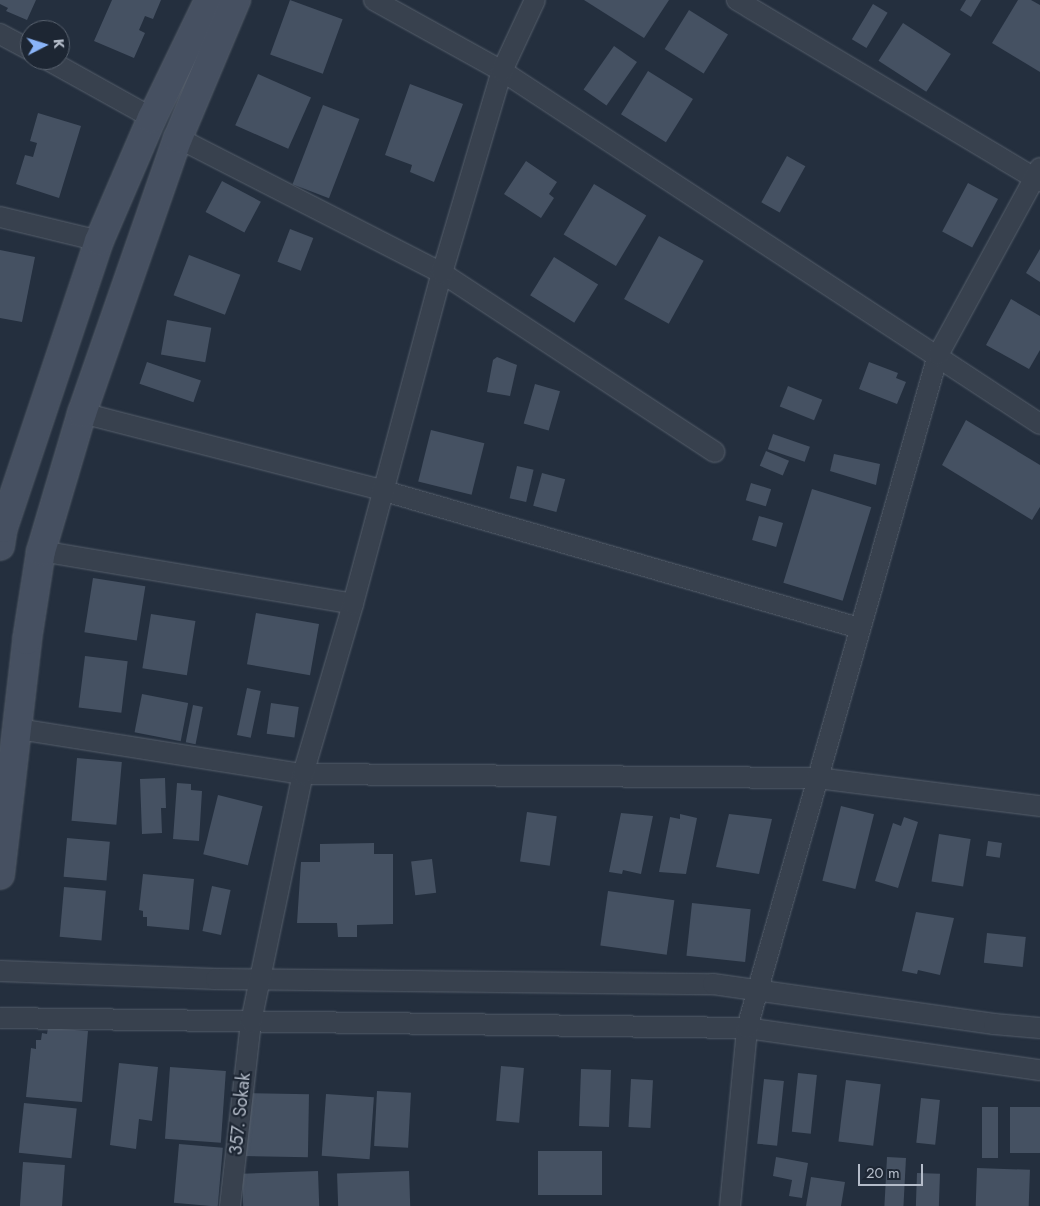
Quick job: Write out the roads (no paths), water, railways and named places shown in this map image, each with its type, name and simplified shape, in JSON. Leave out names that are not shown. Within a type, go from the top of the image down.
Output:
[{"type":"street","points":[[1,534],[99,241],[152,118],[209,0]]},
{"type":"street","points":[[0,875],[41,551],[82,413],[178,138],[236,0]]},
{"type":"street","points":[[374,0],[502,71],[938,355],[1040,424]]},
{"type":"street","name":"357. Sokak","points":[[230,1206],[250,1022],[303,774],[353,604],[381,490],[442,273],[502,71],[535,0]]},
{"type":"street","points":[[730,1206],[747,1028],[938,355],[1038,176],[737,0]]},
{"type":"street","points":[[0,34],[20,45]]},
{"type":"street","points":[[66,70],[152,118]]},
{"type":"street","points":[[178,138],[442,273],[715,452]]},
{"type":"street","points":[[0,217],[99,241]]},
{"type":"street","points":[[82,413],[381,490],[860,628]]},
{"type":"street","points":[[41,551],[353,604]]},
{"type":"street","points":[[18,729],[303,774],[817,778],[1040,806]]},
{"type":"street","points":[[0,971],[260,979],[713,984],[1040,1028]]},
{"type":"street","points":[[0,1018],[747,1028],[1040,1070]]}]
